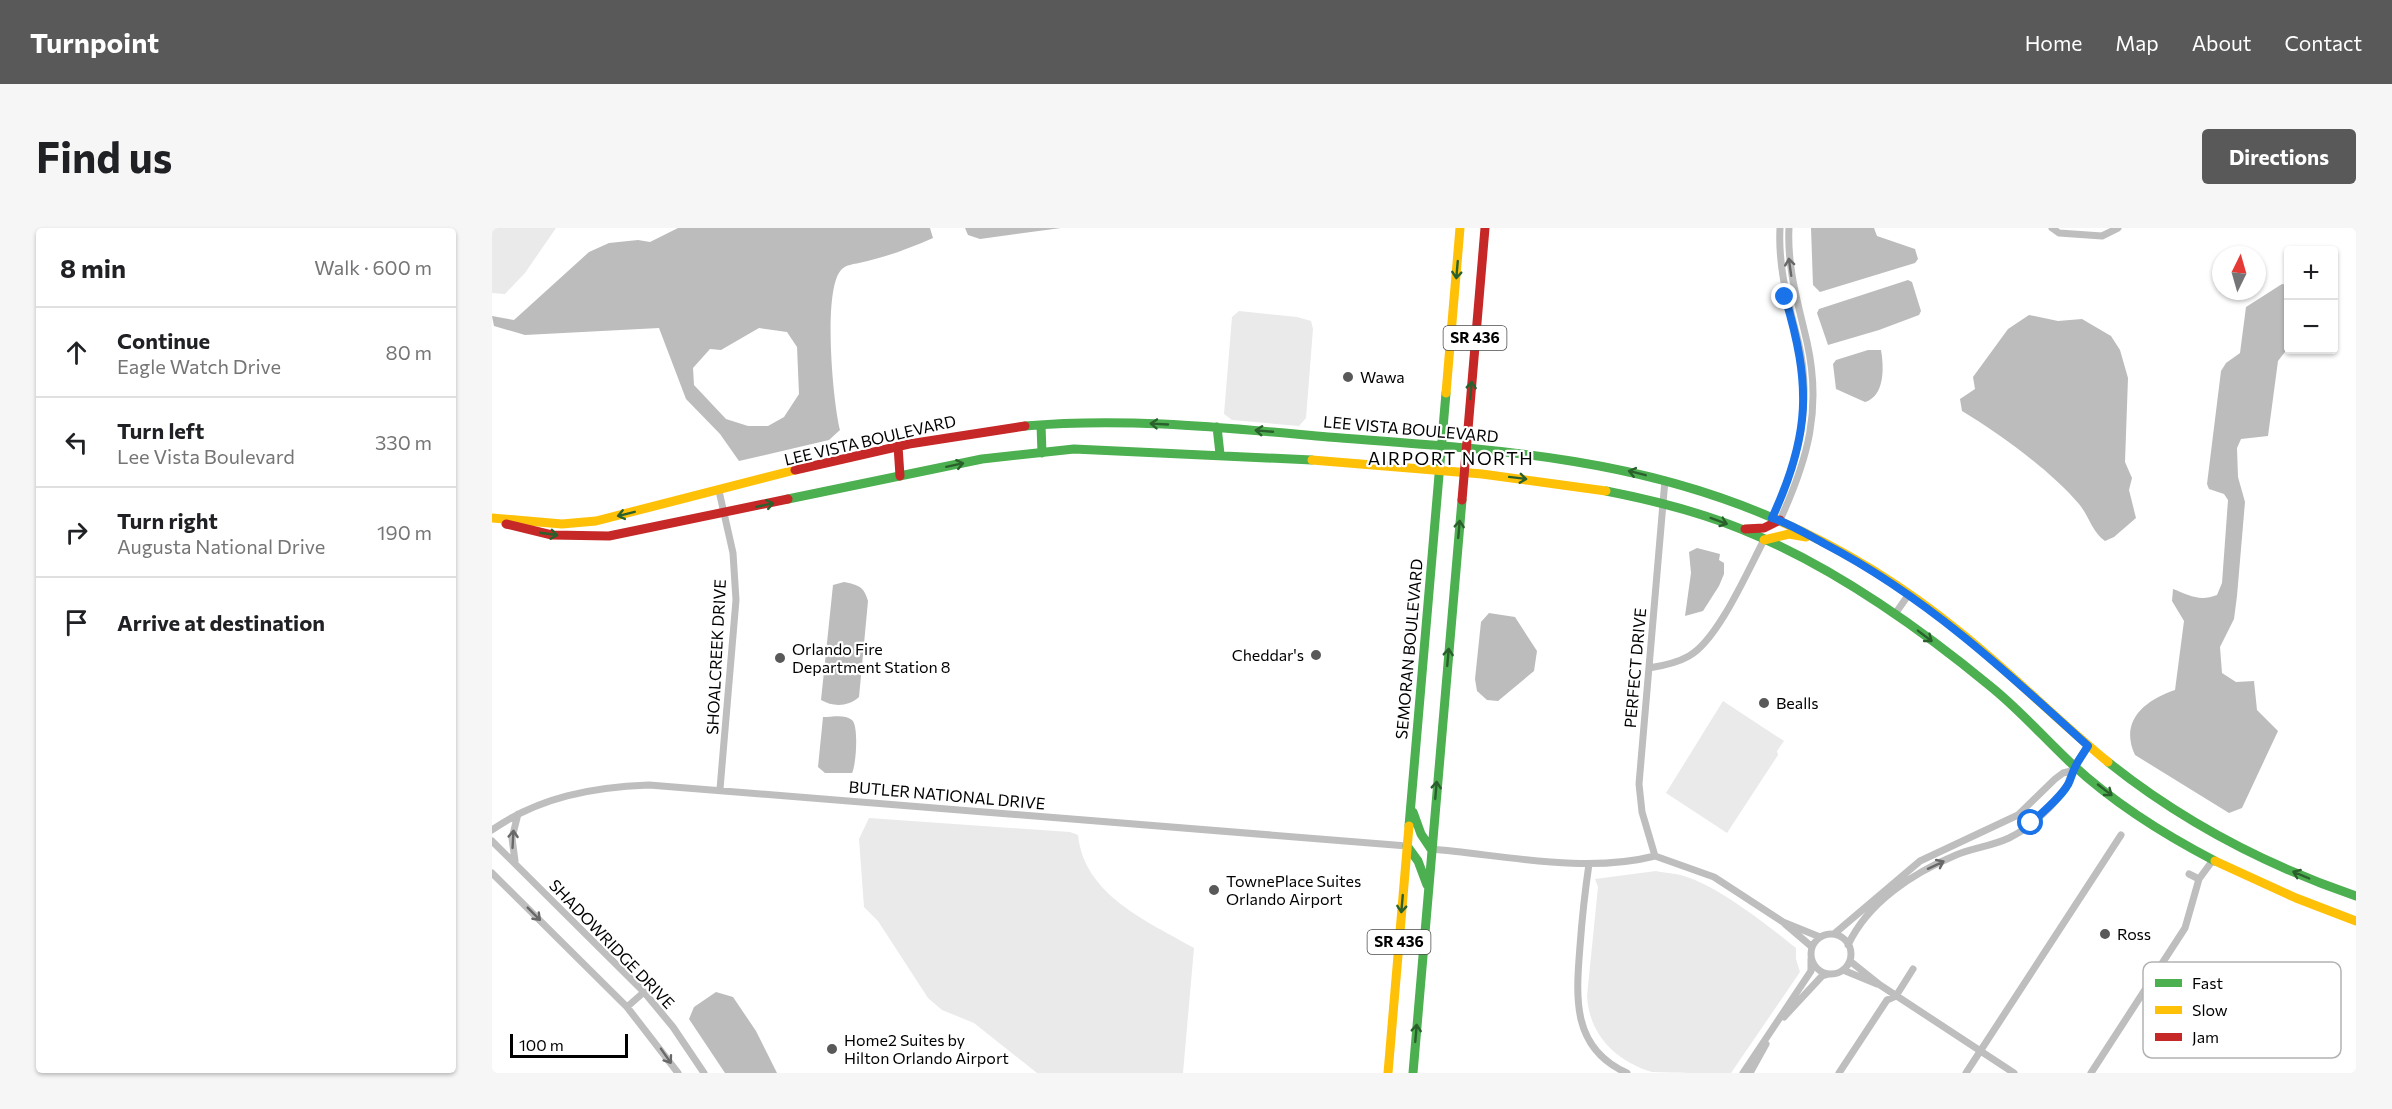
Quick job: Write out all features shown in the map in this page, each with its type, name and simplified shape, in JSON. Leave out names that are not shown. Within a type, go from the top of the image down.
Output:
[{"type":"street","name":"SEMORAN BOULEVARD","points":[[1388,1073],[1460,228]]},
{"type":"street","name":"SR 436","points":[[1413,1073],[1485,228]]},
{"type":"street","points":[[1776,519],[1795,463],[1804,409],[1798,342],[1785,297],[1781,271],[1780,228]]},
{"type":"street","points":[[1742,529],[1764,528],[1776,519],[1801,475],[1814,415],[1813,375],[1794,292],[1788,253],[1789,228]]},
{"type":"street","points":[[2052,228],[2060,233],[2102,236],[2118,228]]},
{"type":"street","name":"LEE VISTA BOULEVARD","points":[[492,519],[562,524],[596,521],[898,446],[963,434],[1041,426],[1139,424],[1217,427],[1466,448],[1591,463],[1665,480],[1712,494],[1776,519],[1851,557],[1909,594],[1974,643],[2088,746],[2170,808],[2212,833],[2307,878],[2356,896]]},
{"type":"street","points":[[1041,426],[1042,453]]},
{"type":"street","points":[[1217,427],[1220,454]]},
{"type":"street","points":[[898,446],[900,476]]},
{"type":"street","name":"LEE VISTA BOULEVARD","points":[[492,519],[552,535],[591,537],[624,534],[982,459],[1074,449],[1147,454],[1220,454],[1464,472],[1578,484],[1663,502],[1742,529],[1839,578],[1895,614],[1992,687],[2073,769],[2130,810],[2213,860],[2296,898],[2356,921]]},
{"type":"street","name":"PERFECT DRIVE","points":[[1655,856],[1642,812],[1639,784],[1665,480]]},
{"type":"street","name":"SHOALCREEK DRIVE","points":[[719,491],[733,553],[736,600],[720,789]]},
{"type":"street","points":[[1649,668],[1665,666],[1690,656],[1706,642],[1764,540],[1789,534],[1814,538]]},
{"type":"street","points":[[1895,614],[1909,594]]},
{"type":"street","points":[[2014,1073],[1880,985],[1850,961],[1848,945],[1855,930],[1873,908],[1923,871],[1957,855],[2008,838],[2031,823],[2048,808],[2070,781],[2073,769],[2088,746]]},
{"type":"street","points":[[1743,1073],[1811,971],[1812,947],[1820,938],[1834,934],[1920,861],[2018,815],[2055,779],[2073,769]]},
{"type":"street","name":"BUTLER NATIONAL DRIVE","points":[[492,830],[518,814],[574,793],[602,787],[650,785],[1407,846]]},
{"type":"street","points":[[1411,806],[1421,834],[1431,849],[1589,864],[1629,863],[1655,856],[1714,877],[1783,922],[1820,938]]},
{"type":"street","points":[[516,864],[512,838],[518,814]]},
{"type":"street","points":[[1966,1073],[2121,835]]},
{"type":"street","name":"SHADOWRIDGE DRIVE","points":[[492,840],[644,992],[673,1027],[704,1073]]},
{"type":"street","points":[[1407,846],[1418,861],[1428,888]]},
{"type":"street","points":[[2163,962],[2185,928],[2199,879],[2213,860]]},
{"type":"street","points":[[1589,864],[1577,976],[1578,1015],[1584,1033],[1598,1052],[1627,1073]]},
{"type":"street","name":"SHADOWRIDGE DRIVE","points":[[492,873],[627,1007],[678,1073]]},
{"type":"street","points":[[2189,874],[2199,879]]},
{"type":"street","points":[[1783,922],[1801,940],[1812,947]]},
{"type":"street","points":[[1834,934],[1848,945]]},
{"type":"street","points":[[1811,959],[1818,969],[1829,974]]},
{"type":"street","points":[[1750,1073],[1787,1012],[1822,976],[1843,970],[1850,961]]},
{"type":"street","points":[[1839,1073],[1887,1000],[1896,996],[1913,969]]},
{"type":"street","points":[[1843,970],[1880,985]]},
{"type":"street","points":[[627,1007],[644,992]]},
{"type":"street","points":[[2091,1073],[2143,993]]},
{"type":"shaded area","points":[[492,228],[556,228],[525,273],[505,294],[492,293]]},
{"type":"shaded area","points":[[678,228],[930,228],[933,238],[888,255],[846,267],[842,269],[836,280],[832,298],[831,346],[840,430],[829,440],[739,461],[720,434],[686,399],[659,328],[525,335],[494,326],[492,316],[514,320],[589,252],[609,243],[638,240],[650,242]],"holes":[[[759,328],[787,332],[797,347],[799,394],[784,417],[768,426],[748,426],[726,419],[694,385],[693,368],[710,349],[721,350]]]},
{"type":"shaded area","points":[[965,228],[1061,228],[980,239],[968,235]]},
{"type":"shaded area","points":[[1811,228],[1874,228],[1877,236],[1915,249],[1918,259],[1915,263],[1820,292],[1813,285]]},
{"type":"shaded area","points":[[1908,280],[1912,282],[1921,311],[1919,315],[1828,345],[1817,313],[1819,309]]},
{"type":"shaded area","points":[[2284,284],[2284,353],[2278,361],[2268,436],[2241,439],[2237,448],[2238,477],[2245,502],[2237,596],[2234,619],[2220,647],[2222,673],[2236,682],[2254,681],[2257,710],[2278,731],[2242,808],[2229,813],[2135,755],[2130,732],[2138,713],[2145,706],[2175,690],[2184,621],[2172,601],[2173,589],[2194,597],[2205,598],[2217,595],[2222,583],[2228,500],[2224,494],[2209,489],[2207,484],[2221,371],[2226,363],[2240,353],[2246,307],[2257,300],[2266,300],[2266,294]]},
{"type":"shaded area","points":[[1239,311],[1297,317],[1311,321],[1313,329],[1306,418],[1299,426],[1232,420],[1224,414],[1232,317]]},
{"type":"shaded area","points":[[2029,315],[2058,321],[2082,319],[2111,336],[2120,350],[2128,378],[2125,462],[2132,478],[2129,490],[2136,518],[2114,537],[2105,541],[2097,533],[2079,504],[2054,478],[1992,430],[1962,411],[1960,399],[1975,389],[1973,377],[2008,329]]},
{"type":"shaded area","points":[[1868,350],[1881,350],[1883,372],[1876,394],[1865,402],[1836,389],[1833,364],[1836,360]]},
{"type":"shaded area","points":[[1697,548],[1720,554],[1719,560],[1724,563],[1724,574],[1703,611],[1685,616],[1691,573],[1689,552]]},
{"type":"shaded area","points":[[844,582],[860,587],[865,592],[868,601],[859,697],[850,703],[835,705],[821,700],[833,585]]},
{"type":"shaded area","points":[[1489,613],[1515,617],[1537,651],[1534,671],[1498,701],[1487,700],[1477,691],[1475,679],[1481,622]]},
{"type":"shaded area","points":[[1723,701],[1784,741],[1777,751],[1778,755],[1727,833],[1666,793]]},
{"type":"shaded area","points":[[838,716],[852,720],[856,730],[856,746],[852,773],[825,773],[818,767],[823,717]]},
{"type":"shaded area","points":[[869,818],[1070,832],[1078,835],[1083,856],[1092,874],[1105,890],[1138,916],[1194,948],[1183,1073],[1037,1073],[974,1023],[942,1010],[928,998],[878,921],[864,907],[859,839]]},
{"type":"shaded area","points":[[1656,871],[1684,876],[1713,889],[1743,908],[1796,948],[1796,959],[1800,972],[1731,1073],[1652,1072],[1627,1061],[1616,1053],[1606,1044],[1593,1022],[1587,996],[1598,887],[1595,879]]},
{"type":"shaded area","points":[[716,992],[733,997],[756,1031],[777,1073],[725,1073],[689,1019],[694,1007]]},
{"type":"traffic: fast","points":[[1409,826],[1446,393]]},
{"type":"traffic: fast","points":[[1025,426],[1139,423],[1214,427],[1499,451],[1611,468],[1666,481],[1721,498],[1775,519]]},
{"type":"traffic: fast","points":[[1041,425],[1042,453]]},
{"type":"traffic: fast","points":[[1217,427],[1220,454]]},
{"type":"traffic: fast","points":[[788,499],[982,459],[1074,449],[1312,460]]},
{"type":"traffic: fast","points":[[1606,491],[1674,507],[1741,529],[1840,578],[1872,598],[1962,663],[2001,695],[2073,765],[2105,792],[2159,829],[2215,861]]},
{"type":"traffic: fast","points":[[1413,1073],[1462,500]]},
{"type":"traffic: fast","points":[[2108,762],[2166,804],[2226,840],[2289,870],[2356,896]]},
{"type":"traffic: fast","points":[[1413,812],[1421,834],[1431,849]]},
{"type":"traffic: fast","points":[[1407,846],[1418,861],[1427,885]]},
{"type":"traffic: slow","points":[[1446,393],[1460,228]]},
{"type":"traffic: slow","points":[[1312,460],[1482,474],[1606,491]]},
{"type":"traffic: slow","points":[[492,518],[562,524],[596,521],[795,470]]},
{"type":"traffic: slow","points":[[1775,519],[1849,556],[1895,584],[1940,616],[2108,762]]},
{"type":"traffic: slow","points":[[1764,540],[1789,534],[1806,537]]},
{"type":"traffic: slow","points":[[1388,1073],[1409,826]]},
{"type":"traffic: slow","points":[[2215,861],[2296,898],[2356,921]]},
{"type":"traffic: jam","points":[[1462,500],[1485,228]]},
{"type":"traffic: jam","points":[[795,470],[909,444],[1025,426]]},
{"type":"traffic: jam","points":[[898,446],[900,476]]},
{"type":"traffic: jam","points":[[506,524],[552,535],[609,536],[788,499]]},
{"type":"traffic: jam","points":[[1745,529],[1764,528],[1780,520]]},
{"type":"place","name":"Wawa","points":[[1348,377]]},
{"type":"place","name":"Cheddar's","points":[[1316,655]]},
{"type":"place","name":"Orlando Fire Department Station 8","points":[[780,658]]},
{"type":"place","name":"Bealls","points":[[1764,703]]},
{"type":"place","name":"TownePlace Suites Orlando Airport","points":[[1214,890]]},
{"type":"place","name":"Ross","points":[[2105,934]]},
{"type":"place","name":"Home2 Suites by Hilton Orlando Airport","points":[[832,1049]]},
{"type":"district","name":"AIRPORT NORTH","points":[[1451,459]]},
{"type":"route","points":[[1785,297],[1798,342],[1803,374],[1804,409],[1795,463],[1772,518],[1851,557],[1909,594],[1974,643],[2088,746],[2071,771],[2070,781],[2048,808],[2031,823]]}]
